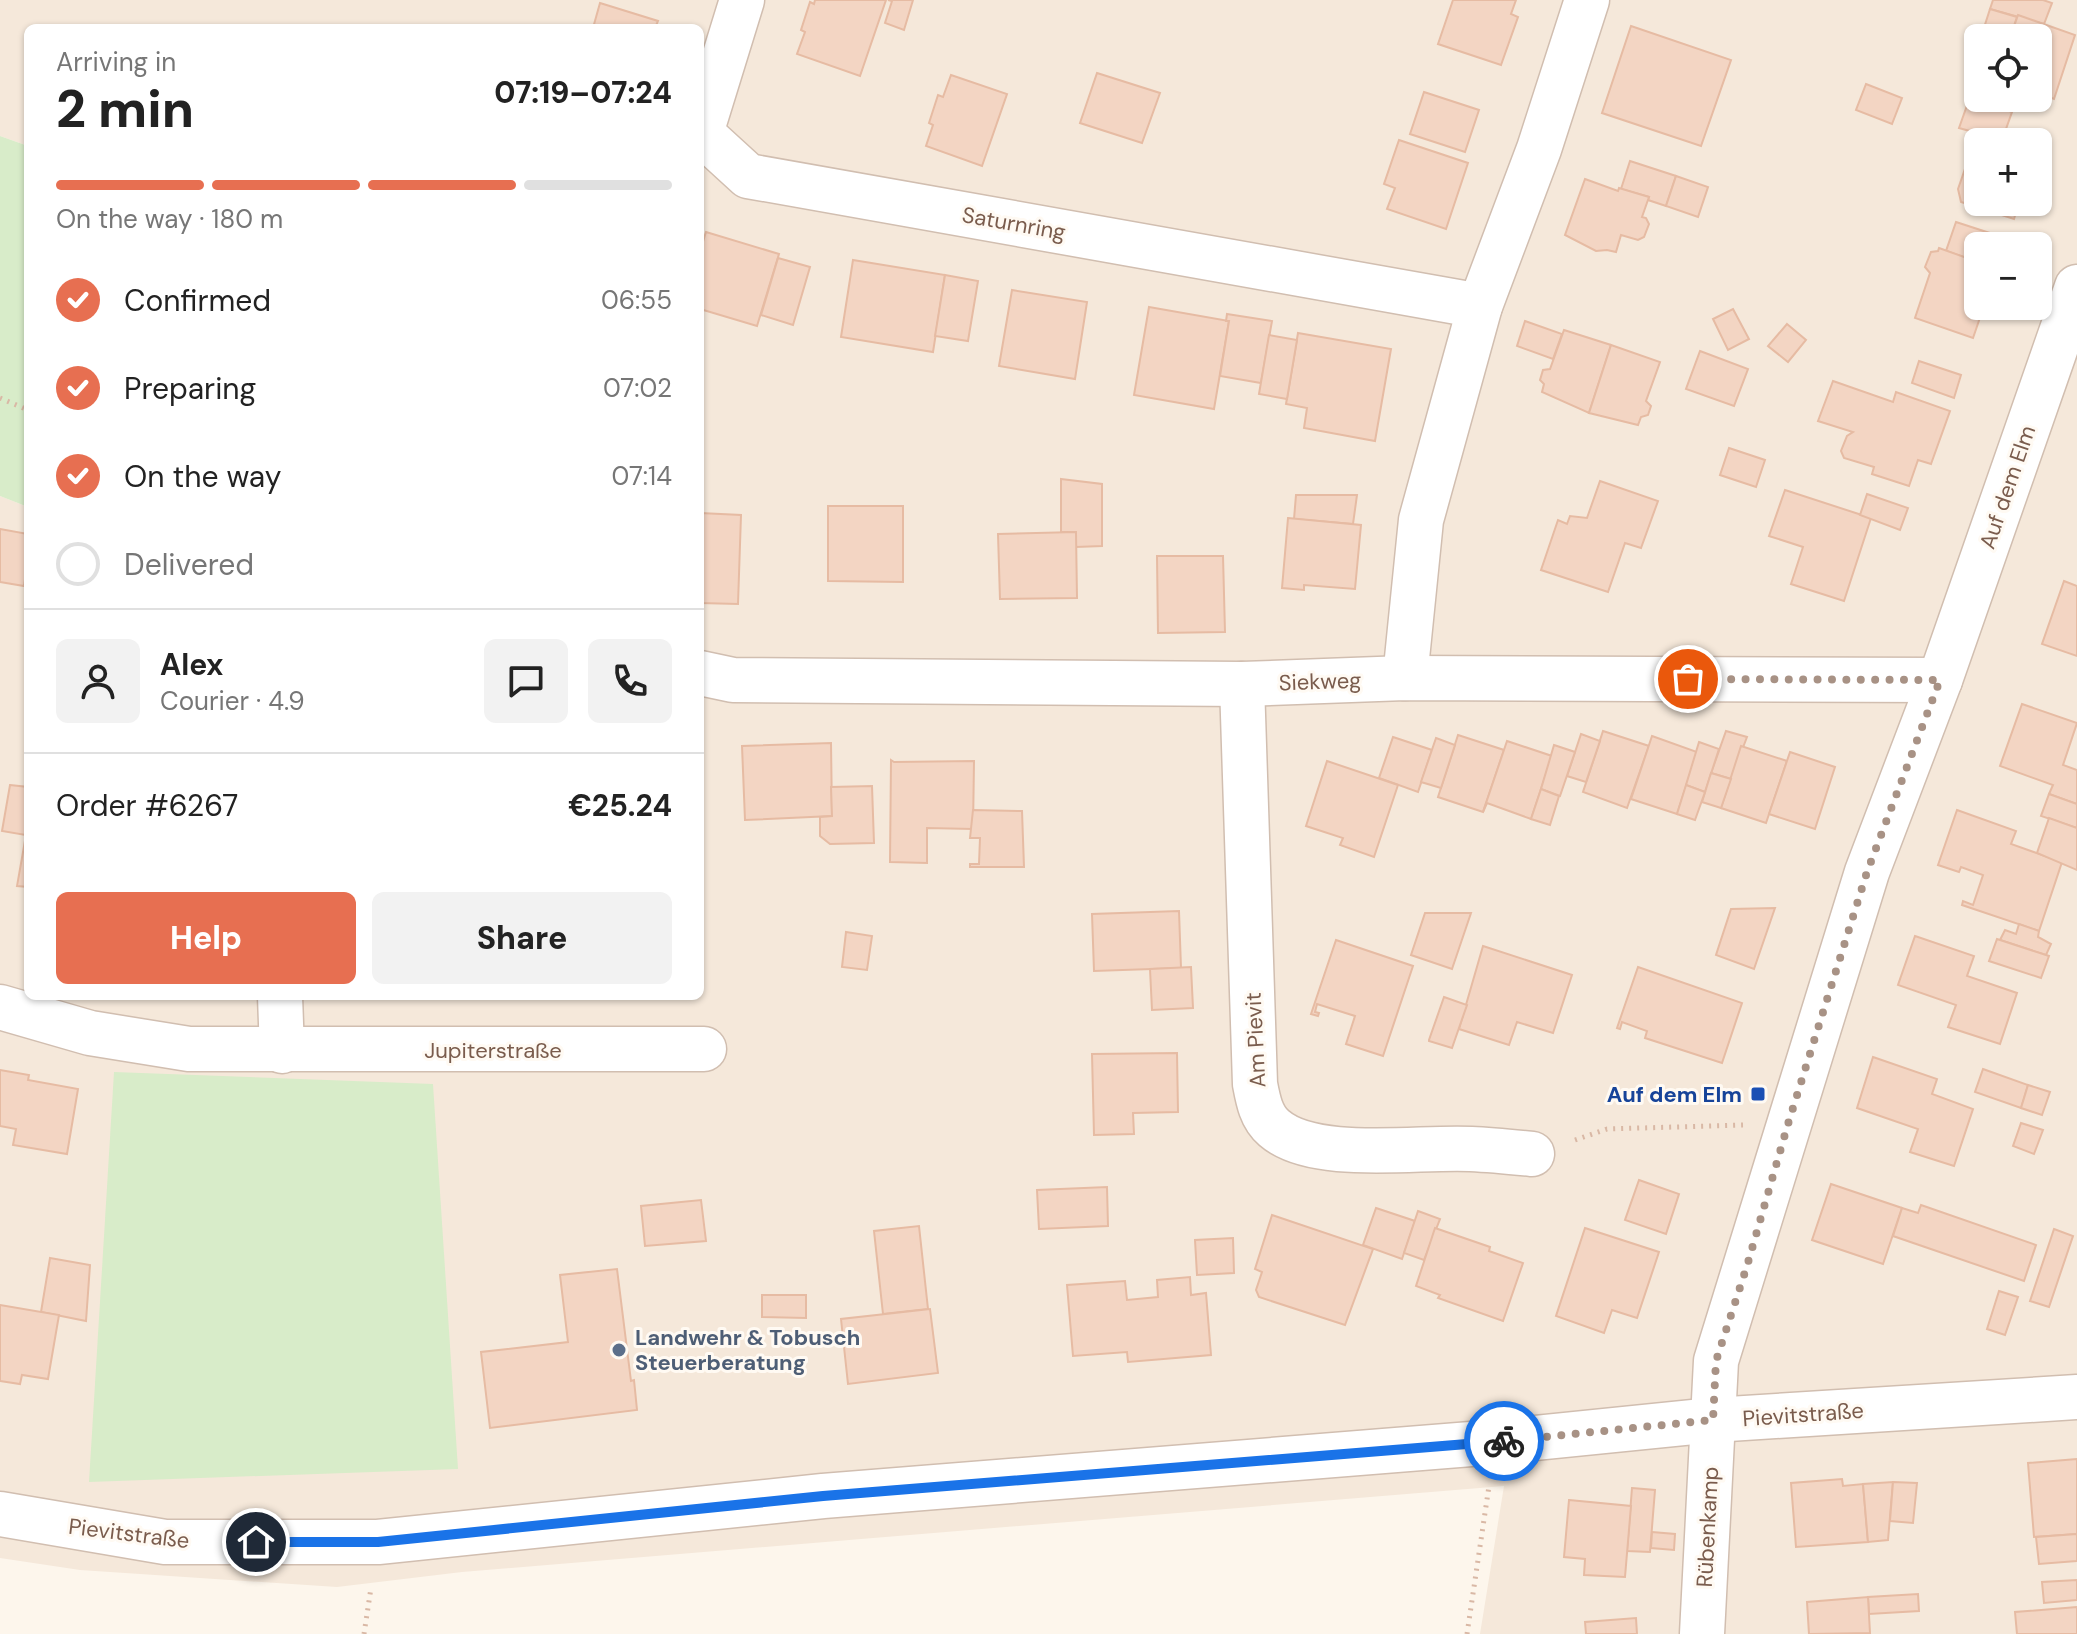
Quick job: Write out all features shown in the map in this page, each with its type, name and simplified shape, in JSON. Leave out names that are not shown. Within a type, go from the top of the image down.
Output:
[{"type":"street","name":"Saturnring","points":[[704,123],[742,0]]},
{"type":"street","points":[[1405,678],[1421,520],[1480,306],[1539,149],[1587,0]]},
{"type":"street","name":"Saturnring","points":[[704,136],[748,176],[1480,306]]},
{"type":"street","name":"Auf dem Elm","points":[[1713,1420],[1716,1361],[1867,872],[1940,680],[2077,287]]},
{"type":"street","name":"Siekweg","points":[[704,674],[733,680],[1242,684],[1405,678],[1940,680]]},
{"type":"street","name":"Am Pievit","points":[[1242,684],[1255,1084],[1260,1109],[1273,1128],[1296,1141],[1326,1149],[1471,1149],[1532,1154]]},
{"type":"street","points":[[280,1000],[282,1051]]},
{"type":"street","name":"Jupiterstraße","points":[[0,1007],[90,1033],[189,1049],[704,1049]]},
{"type":"street","name":"Pievitstraße","points":[[0,1514],[165,1542],[378,1542],[823,1496],[1496,1442],[1713,1420],[2077,1397]]},
{"type":"street","name":"Rübenkamp","points":[[1702,1634],[1713,1420]]},
{"type":"path","points":[[0,398],[24,408]]},
{"type":"path","points":[[1532,1154],[1607,1129],[1788,1124]]},
{"type":"path","points":[[1467,1634],[1496,1442]]},
{"type":"shaded area","points":[[0,0],[2077,0],[2077,1634],[1480,1634],[1504,1486],[462,1572],[337,1587],[80,1570],[0,1558],[0,496],[24,505],[24,1000],[704,1000],[704,24],[24,24],[24,145],[0,136]]},
{"type":"green space","points":[[0,136],[24,145],[24,505],[0,496]]},
{"type":"green space","points":[[114,1072],[433,1084],[458,1469],[89,1482]]},
{"type":"building","points":[[815,0],[886,0],[860,76],[797,54],[805,32],[801,30],[810,2],[814,4]]},
{"type":"building","points":[[888,0],[913,0],[904,30],[885,23],[892,1]]},
{"type":"building","points":[[1453,0],[1516,0],[1511,14],[1518,17],[1501,65],[1438,44]]},
{"type":"building","points":[[1993,0],[2043,0],[2052,3],[2044,24],[1990,9]]},
{"type":"building","points":[[600,3],[658,21],[657,24],[594,24]]},
{"type":"building","points":[[1990,9],[2017,17],[2015,24],[1985,24]]},
{"type":"building","points":[[2018,15],[2044,24],[2015,24]]},
{"type":"building","points":[[1631,26],[1731,60],[1701,146],[1602,113]]},
{"type":"building","points":[[2052,27],[2075,35],[2052,98]]},
{"type":"building","points":[[1097,73],[1160,93],[1142,143],[1080,123]]},
{"type":"building","points":[[951,75],[1007,94],[982,166],[926,146],[938,95],[943,97]]},
{"type":"building","points":[[1866,84],[1902,98],[1892,124],[1856,110]]},
{"type":"building","points":[[1424,92],[1479,110],[1465,152],[1410,134]]},
{"type":"building","points":[[1965,112],[2012,112],[2006,128],[1959,128]]},
{"type":"building","points":[[1399,140],[1468,163],[1446,229],[1387,209],[1395,188],[1384,184]]},
{"type":"building","points":[[1630,161],[1676,176],[1666,206],[1648,200],[1649,197],[1621,189]]},
{"type":"building","points":[[1964,172],[1964,203],[1958,189]]},
{"type":"building","points":[[1676,176],[1708,187],[1698,217],[1666,206]]},
{"type":"building","points":[[1585,179],[1618,191],[1619,188],[1649,197],[1642,217],[1649,224],[1644,237],[1638,240],[1621,235],[1616,252],[1596,251],[1565,235]]},
{"type":"building","points":[[1956,222],[1987,232],[1964,232],[1964,257],[1946,251]]},
{"type":"building","points":[[706,232],[779,254],[757,326],[704,310]]},
{"type":"building","points":[[1939,248],[1964,257],[1964,320],[1979,320],[1973,338],[1915,318],[1930,273],[1925,267],[1931,252]]},
{"type":"building","points":[[778,258],[810,267],[793,325],[761,315]]},
{"type":"building","points":[[853,260],[945,275],[933,352],[841,337]]},
{"type":"building","points":[[945,275],[978,281],[968,341],[935,336]]},
{"type":"building","points":[[1012,290],[1087,302],[1075,379],[999,366]]},
{"type":"building","points":[[1149,307],[1229,321],[1214,409],[1134,395]]},
{"type":"building","points":[[1733,309],[1749,339],[1728,350],[1713,319]]},
{"type":"building","points":[[1227,314],[1272,321],[1261,383],[1220,376],[1229,321],[1226,321]]},
{"type":"building","points":[[1525,321],[1562,334],[1553,359],[1517,346]]},
{"type":"building","points":[[1787,324],[1806,340],[1788,362],[1768,346]]},
{"type":"building","points":[[1564,330],[1611,345],[1589,413],[1542,392],[1544,384],[1540,380],[1543,370],[1550,369]]},
{"type":"building","points":[[1298,333],[1391,349],[1375,441],[1304,428],[1307,408],[1286,404]]},
{"type":"building","points":[[1269,335],[1297,340],[1287,399],[1259,394]]},
{"type":"building","points":[[1611,345],[1660,362],[1646,401],[1651,406],[1648,415],[1641,417],[1638,425],[1589,413]]},
{"type":"building","points":[[1700,351],[1748,369],[1734,406],[1686,389]]},
{"type":"building","points":[[1919,361],[1961,375],[1954,398],[1912,383]]},
{"type":"building","points":[[1833,381],[1893,402],[1896,392],[1950,411],[1931,464],[1918,460],[1909,486],[1872,474],[1874,467],[1844,458],[1841,451],[1847,436],[1853,432],[1818,421]]},
{"type":"building","points":[[1729,448],[1765,460],[1756,487],[1720,475]]},
{"type":"building","points":[[1061,479],[1102,484],[1102,546],[1076,547],[1076,532],[1061,532]]},
{"type":"building","points":[[1600,481],[1658,501],[1641,548],[1625,543],[1608,592],[1541,570],[1558,520],[1567,524],[1570,516],[1587,518]]},
{"type":"building","points":[[1785,490],[1871,518],[1844,601],[1791,584],[1803,547],[1769,536]]},
{"type":"building","points":[[1867,494],[1908,508],[1900,530],[1860,515]]},
{"type":"building","points":[[1296,495],[1357,495],[1353,524],[1294,519]]},
{"type":"building","points":[[828,506],[903,506],[903,582],[828,581]]},
{"type":"building","points":[[704,513],[741,515],[738,604],[704,603]]},
{"type":"building","points":[[1288,518],[1361,525],[1355,589],[1304,585],[1304,590],[1282,588]]},
{"type":"building","points":[[0,529],[24,533],[24,586],[0,582]]},
{"type":"building","points":[[1076,532],[1077,598],[1000,599],[998,534]]},
{"type":"building","points":[[1157,556],[1223,556],[1225,632],[1158,633]]},
{"type":"building","points":[[2064,581],[2077,586],[2077,656],[2042,644]]},
{"type":"building","points":[[2022,704],[2077,723],[2063,765],[2077,770],[2077,804],[2049,794],[2053,785],[2000,766]]},
{"type":"building","points":[[1603,731],[1649,746],[1627,808],[1583,792]]},
{"type":"building","points":[[1726,731],[1747,737],[1731,779],[1711,773]]},
{"type":"building","points":[[1581,734],[1600,741],[1586,782],[1567,776]]},
{"type":"building","points":[[1458,735],[1504,750],[1483,812],[1438,797]]},
{"type":"building","points":[[1652,736],[1697,752],[1677,814],[1631,799]]},
{"type":"building","points":[[1393,737],[1432,750],[1418,792],[1379,778]]},
{"type":"building","points":[[1436,738],[1455,745],[1441,788],[1421,782]]},
{"type":"building","points":[[1507,741],[1552,756],[1531,819],[1487,803],[1483,812]]},
{"type":"building","points":[[1699,742],[1719,749],[1705,792],[1686,785]]},
{"type":"building","points":[[831,743],[832,816],[745,820],[742,746]]},
{"type":"building","points":[[1554,745],[1575,752],[1560,796],[1541,789]]},
{"type":"building","points":[[1741,746],[1787,761],[1766,823],[1721,808]]},
{"type":"building","points":[[1790,752],[1835,767],[1815,829],[1769,814]]},
{"type":"building","points":[[891,760],[974,761],[973,829],[927,828],[927,863],[890,862]]},
{"type":"building","points":[[1327,761],[1398,785],[1374,857],[1340,845],[1343,838],[1306,826]]},
{"type":"building","points":[[1711,773],[1731,779],[1721,808],[1702,802]]},
{"type":"building","points":[[10,785],[24,787],[24,835],[2,831]]},
{"type":"building","points":[[1686,785],[1705,792],[1695,820],[1677,814]]},
{"type":"building","points":[[872,786],[874,843],[830,844],[820,836],[820,817],[832,816],[831,787]]},
{"type":"building","points":[[1541,789],[1559,796],[1550,825],[1531,819]]},
{"type":"building","points":[[2049,794],[2077,804],[2077,828],[2041,816]]},
{"type":"building","points":[[973,810],[1022,811],[1024,867],[970,867],[970,864],[979,864],[980,838],[970,838]]},
{"type":"building","points":[[1957,810],[2016,831],[2011,844],[2062,862],[2039,931],[1962,905],[1963,901],[1973,905],[1983,875],[1961,867],[1959,872],[1938,865]]},
{"type":"building","points":[[2049,818],[2077,828],[2077,870],[2037,853]]},
{"type":"building","points":[[24,846],[24,887],[17,886]]},
{"type":"building","points":[[1775,908],[1754,969],[1716,955],[1731,909]]},
{"type":"building","points":[[1179,911],[1181,968],[1094,971],[1092,914]]},
{"type":"building","points":[[1425,913],[1471,913],[1452,969],[1411,955]]},
{"type":"building","points":[[2019,924],[2039,931],[2038,937],[2051,944],[2046,955],[2000,940],[2005,930],[2016,934]]},
{"type":"building","points":[[846,932],[872,936],[867,970],[842,967]]},
{"type":"building","points":[[1915,936],[1974,956],[1967,976],[2017,993],[2000,1044],[1948,1027],[1956,1005],[1898,985]]},
{"type":"building","points":[[1997,939],[2049,956],[2041,978],[1989,961]]},
{"type":"building","points":[[1336,940],[1413,966],[1383,1056],[1346,1044],[1355,1016],[1317,1004],[1315,1012],[1319,1013],[1318,1016],[1311,1014]]},
{"type":"building","points":[[1483,946],[1572,975],[1553,1033],[1517,1022],[1509,1045],[1459,1029]]},
{"type":"building","points":[[1191,967],[1193,1008],[1152,1010],[1150,969]]},
{"type":"building","points":[[1638,967],[1742,1003],[1722,1063],[1645,1038],[1647,1031],[1622,1022],[1620,1029],[1617,1028]]},
{"type":"building","points":[[1444,997],[1467,1005],[1452,1048],[1429,1041]]},
{"type":"building","points":[[1177,1053],[1178,1112],[1133,1113],[1134,1134],[1094,1135],[1092,1054]]},
{"type":"building","points":[[1873,1057],[1937,1079],[1932,1094],[1973,1109],[1954,1166],[1910,1152],[1918,1129],[1857,1108]]},
{"type":"building","points":[[1983,1069],[2028,1085],[2021,1108],[1975,1092]]},
{"type":"building","points":[[0,1070],[29,1075],[28,1080],[78,1089],[67,1154],[13,1145],[16,1129],[0,1126]]},
{"type":"building","points":[[2028,1085],[2050,1092],[2042,1115],[2021,1108]]},
{"type":"building","points":[[2021,1123],[2043,1130],[2034,1154],[2013,1146]]},
{"type":"building","points":[[1639,1180],[1679,1194],[1666,1234],[1625,1220]]},
{"type":"building","points":[[1831,1184],[1902,1208],[1883,1264],[1812,1240]]},
{"type":"building","points":[[1107,1187],[1108,1226],[1039,1229],[1037,1190]]},
{"type":"building","points":[[701,1200],[706,1241],[645,1246],[641,1206]]},
{"type":"building","points":[[1921,1205],[2036,1245],[2024,1281],[1893,1236],[1902,1208],[1918,1213]]},
{"type":"building","points":[[1376,1208],[1415,1221],[1402,1259],[1363,1245]]},
{"type":"building","points":[[1418,1211],[1440,1219],[1424,1260],[1404,1253]]},
{"type":"building","points":[[1272,1215],[1373,1249],[1345,1325],[1259,1297],[1256,1290],[1262,1272],[1255,1269]]},
{"type":"building","points":[[919,1226],[928,1309],[883,1314],[874,1231]]},
{"type":"building","points":[[1435,1228],[1490,1247],[1489,1251],[1523,1263],[1503,1321],[1438,1298],[1440,1295],[1416,1286]]},
{"type":"building","points":[[1585,1228],[1659,1252],[1637,1318],[1612,1310],[1604,1333],[1556,1316]]},
{"type":"building","points":[[2054,1229],[2073,1236],[2049,1307],[2030,1301]]},
{"type":"building","points":[[1233,1238],[1234,1273],[1197,1275],[1195,1240]]},
{"type":"building","points":[[50,1258],[90,1265],[86,1321],[41,1312]]},
{"type":"building","points":[[617,1269],[637,1410],[490,1428],[481,1352],[568,1342],[560,1275]]},
{"type":"building","points":[[1190,1277],[1191,1295],[1206,1293],[1211,1355],[1128,1362],[1127,1352],[1073,1356],[1067,1285],[1125,1281],[1127,1300],[1158,1297],[1157,1280]]},
{"type":"building","points":[[1999,1291],[2018,1297],[2005,1335],[1987,1329]]},
{"type":"building","points":[[762,1295],[806,1295],[806,1318],[762,1317]]},
{"type":"building","points":[[0,1305],[59,1315],[48,1379],[22,1375],[20,1384],[0,1381]]},
{"type":"building","points":[[930,1309],[938,1373],[848,1384],[841,1319]]},
{"type":"building","points":[[2077,1459],[2077,1534],[2034,1537],[2028,1463]]},
{"type":"building","points":[[1842,1479],[1843,1486],[1863,1484],[1868,1542],[1796,1547],[1791,1483]]},
{"type":"building","points":[[1893,1482],[1888,1540],[1868,1542],[1863,1484]]},
{"type":"building","points":[[1893,1482],[1917,1483],[1913,1523],[1890,1521]]},
{"type":"building","points":[[1632,1488],[1655,1490],[1650,1552],[1627,1551]]},
{"type":"building","points":[[1569,1500],[1631,1506],[1625,1577],[1584,1575],[1585,1559],[1564,1557]]},
{"type":"building","points":[[1652,1532],[1675,1534],[1674,1550],[1651,1548]]},
{"type":"building","points":[[2077,1534],[2077,1561],[2039,1564],[2036,1537]]},
{"type":"building","points":[[2077,1580],[2077,1600],[2044,1603],[2042,1582]]},
{"type":"building","points":[[1918,1594],[1919,1611],[1869,1614],[1868,1597]]},
{"type":"building","points":[[1868,1597],[1870,1633],[1809,1634],[1807,1602]]},
{"type":"building","points":[[2077,1607],[2077,1634],[2017,1634],[2015,1612]]},
{"type":"building","points":[[1636,1618],[1637,1634],[1586,1634],[1585,1622]]},
{"type":"way so far","points":[[1504,1441],[1713,1420],[1716,1361],[1788,1124],[1867,872],[1940,680],[1688,679]]},
{"type":"place","name":"Auf dem Elm","points":[[1758,1094]]},
{"type":"place","name":"Landwehr & Tobusch Steuerberatung","points":[[619,1350]]},
{"type":"route","points":[[256,1542],[378,1542],[823,1496],[1504,1441]]}]
